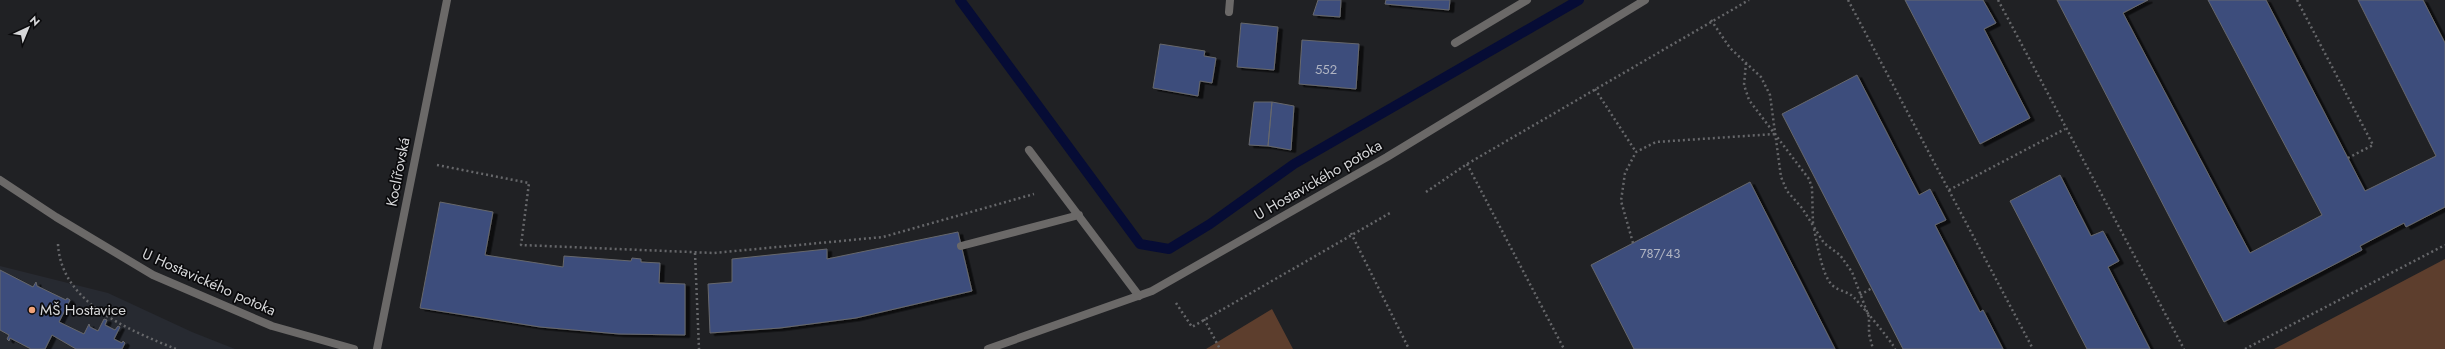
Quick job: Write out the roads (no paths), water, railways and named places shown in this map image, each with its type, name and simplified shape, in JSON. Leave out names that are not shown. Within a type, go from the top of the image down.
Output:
[{"type":"street","name":"Koclířovská","points":[[377,349],[447,0]]},
{"type":"street","points":[[1229,12],[1230,0]]},
{"type":"street","points":[[1456,43],[1527,0]]},
{"type":"street","name":"U Hostavického potoka","points":[[988,349],[1139,296],[1164,284],[1387,157],[1645,0]]},
{"type":"street","points":[[1029,150],[1139,296]]},
{"type":"street","name":"U Hostavického potoka","points":[[0,180],[56,217],[153,275],[272,326],[354,349]]},
{"type":"street","points":[[962,246],[1079,215]]},
{"type":"waterway","points":[[960,0],[1140,244],[1169,249],[1210,224],[1294,164],[1579,0]]},
{"type":"place","name":"MŠ Hostavice","points":[[32,310]]}]
